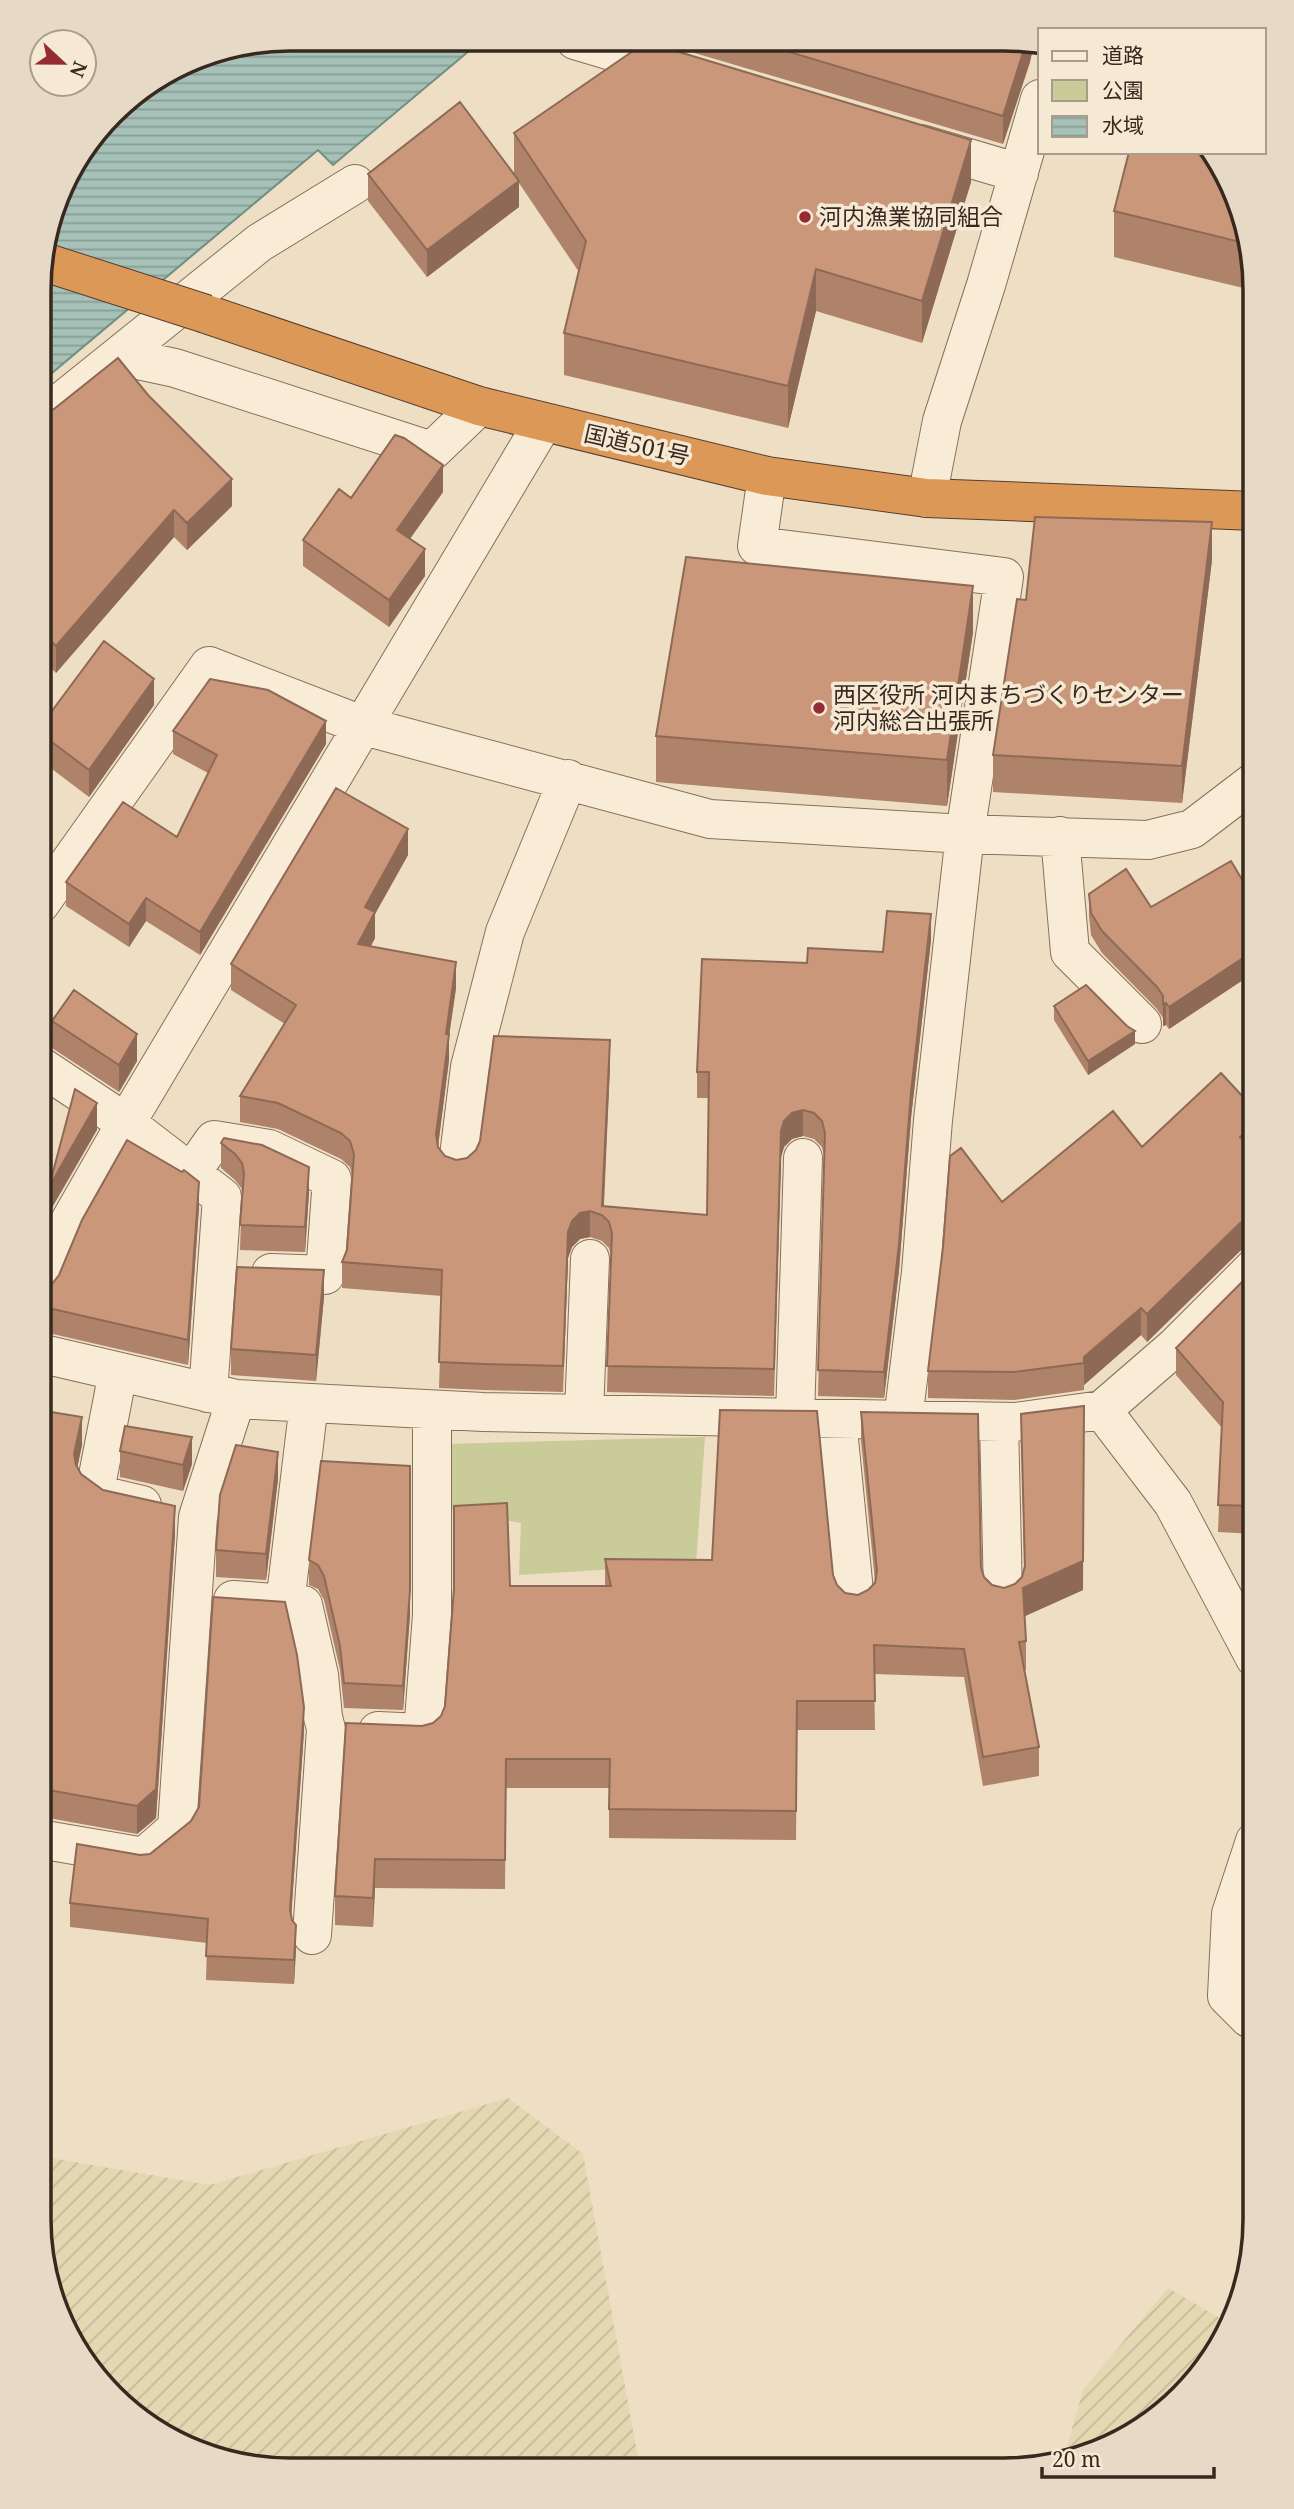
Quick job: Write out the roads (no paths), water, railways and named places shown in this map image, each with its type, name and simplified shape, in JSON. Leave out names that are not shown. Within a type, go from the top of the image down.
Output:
[{"type":"highway","name":"国道501号","points":[[53,265],[480,406],[767,476],[928,498],[1243,511]]},
{"type":"street","points":[[612,51],[706,79]]},
{"type":"street","points":[[928,498],[942,421],[1020,173],[1038,106]]},
{"type":"street","points":[[889,134],[1020,173]]},
{"type":"street","points":[[51,410],[259,243],[355,184]]},
{"type":"street","points":[[119,356],[175,368],[432,451],[480,406]]},
{"type":"street","points":[[51,1263],[62,1235],[126,1123],[542,423]]},
{"type":"street","points":[[767,476],[757,546],[1004,577],[965,834],[933,1120],[921,1272],[903,1420]]},
{"type":"street","points":[[51,889],[209,666],[363,726],[710,819],[965,834],[1148,840],[1192,830],[1243,790]]},
{"type":"street","points":[[458,1164],[470,1067],[505,932],[568,779]]},
{"type":"street","points":[[1060,836],[1070,952],[1142,1024]]},
{"type":"street","points":[[51,1073],[126,1123],[222,1196],[216,1271],[222,1396],[198,1517],[177,1828],[144,1857],[51,1841]]},
{"type":"street","points":[[191,1173],[214,1140],[269,1149],[332,1178],[325,1275],[216,1271]]},
{"type":"street","points":[[795,1418],[803,1158]]},
{"type":"street","points":[[584,1414],[590,1259]]},
{"type":"street","points":[[51,1356],[222,1396],[309,1403],[432,1410],[1015,1422],[1101,1410],[1176,1346],[1243,1279]]},
{"type":"street","points":[[118,1371],[96,1486],[107,1497],[198,1517]]},
{"type":"street","points":[[285,1604],[309,1403]]},
{"type":"street","points":[[326,1729],[424,1732],[432,1615],[432,1410]]},
{"type":"street","points":[[1101,1410],[1172,1503],[1243,1636]]},
{"type":"street","points":[[837,1419],[855,1602]]},
{"type":"street","points":[[999,1422],[1003,1595]]},
{"type":"street","points":[[194,1597],[303,1605],[319,1675],[326,1729],[312,1936]]},
{"type":"street","points":[[1243,1878],[1231,1914],[1227,1996],[1243,2012]]},
{"type":"water","points":[[274,51],[469,51],[333,165],[318,150],[51,374],[53,258],[63,213],[91,157],[110,132],[132,110],[157,91],[198,69],[243,55]]},
{"type":"place","name":"河内漁業協同組合","points":[[805,217]]},
{"type":"place","name":"西区役所 河内まちづくりセンター 河内総合出張所","points":[[819,708]]}]
